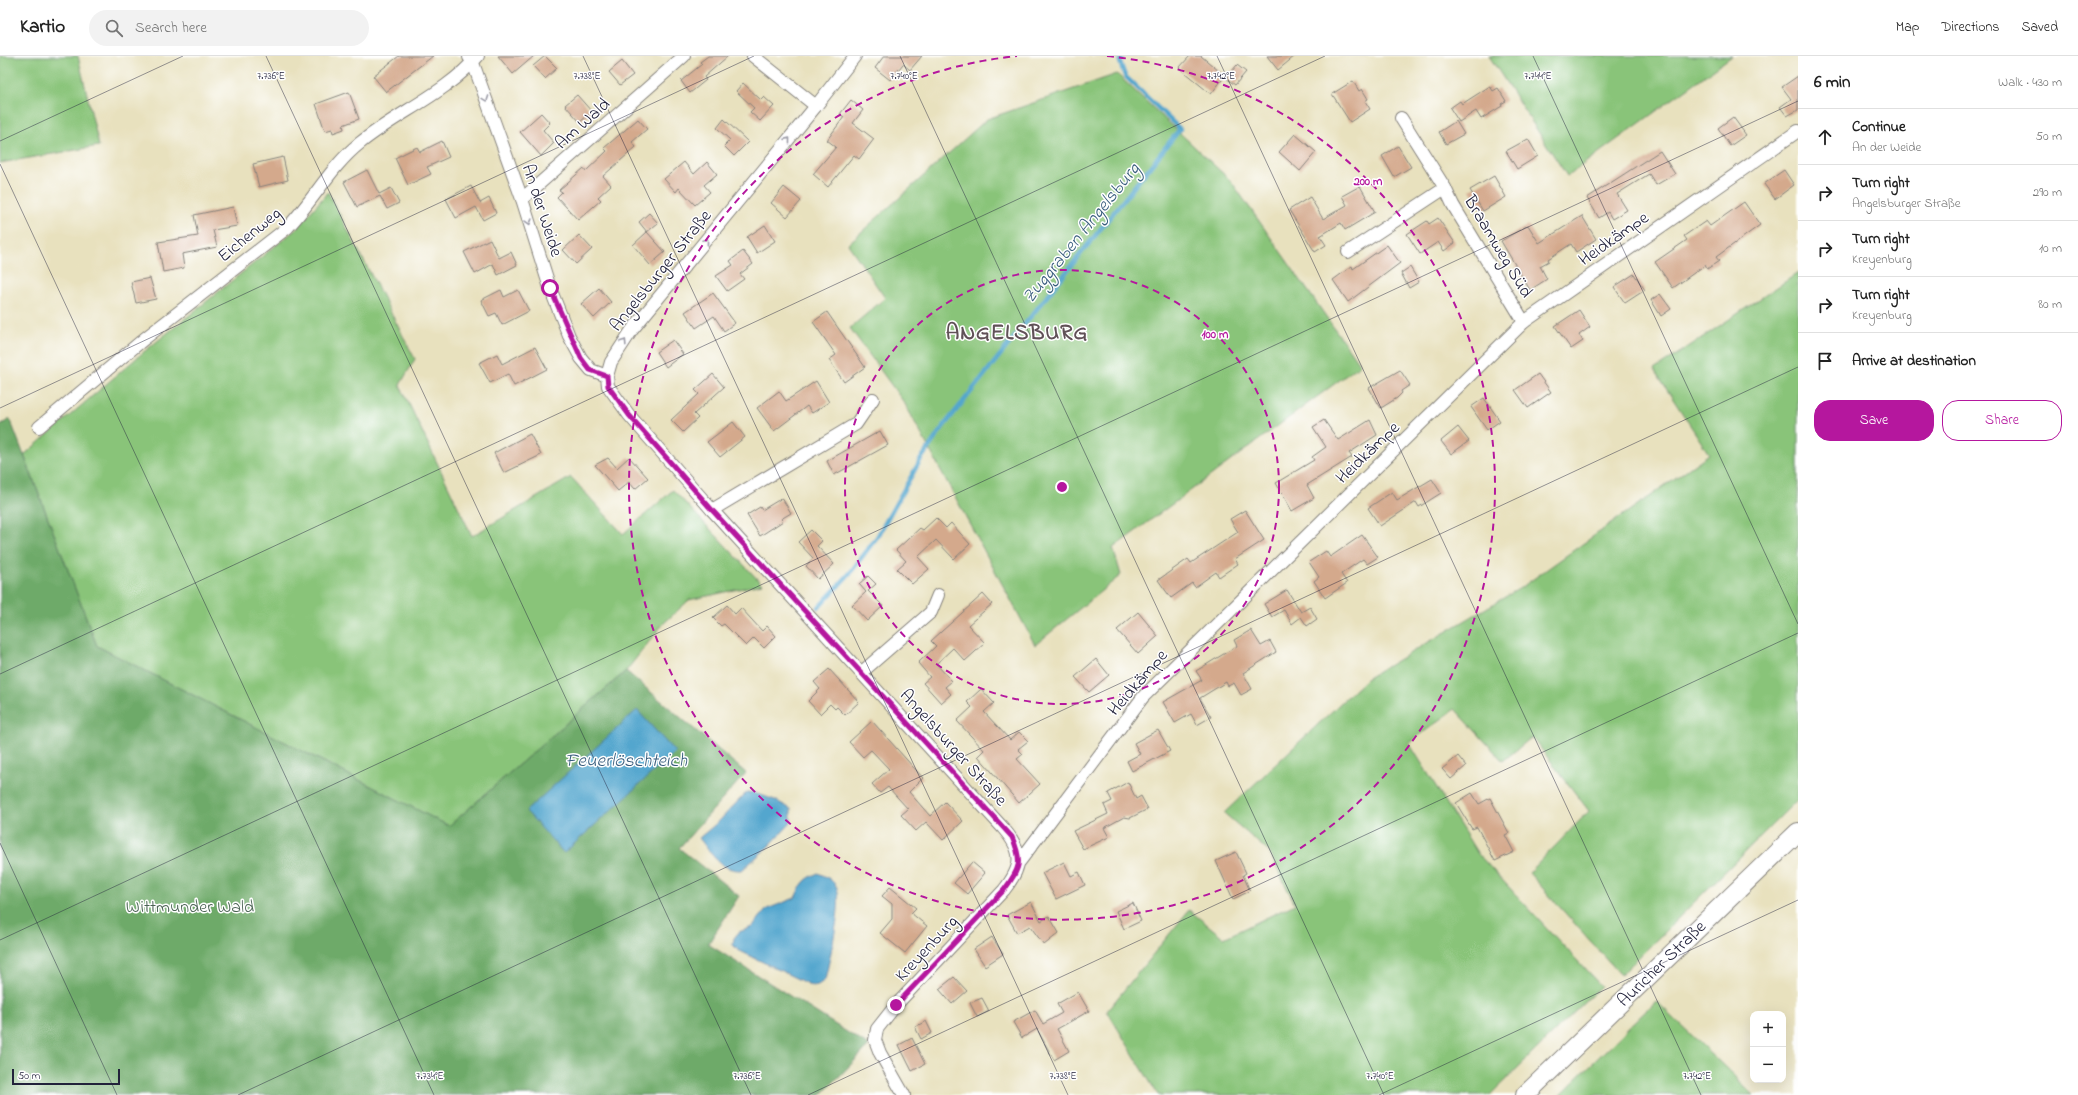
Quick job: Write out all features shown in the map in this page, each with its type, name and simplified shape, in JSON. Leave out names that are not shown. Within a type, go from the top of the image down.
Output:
[{"type":"main road","name":"Auricher Straße","points":[[1525,1095],[1798,832]]},
{"type":"street","name":"Am Wald","points":[[522,199],[684,56]]},
{"type":"street","points":[[753,56],[816,106]]},
{"type":"street","name":"Angelsburger Straße","points":[[855,56],[816,106],[632,330],[611,362],[607,376],[608,386],[629,415],[712,510],[1012,837],[1020,861]]},
{"type":"street","name":"An der Weide","points":[[473,58],[522,199],[550,288],[569,336],[581,358],[590,370],[607,376]]},
{"type":"street","name":"Eichenweg","points":[[39,428],[144,339],[287,228],[302,213],[340,162],[350,152],[455,78],[473,58]]},
{"type":"street","name":"Braamweg Süd","points":[[1401,118],[1445,188],[1453,205],[1524,322]]},
{"type":"street","name":"Heidkämpe","points":[[1020,861],[1143,697],[1524,322],[1798,132]]},
{"type":"street","name":"Braamweg Süd","points":[[1348,252],[1445,188]]},
{"type":"street","points":[[712,510],[856,424],[873,399]]},
{"type":"street","points":[[862,672],[931,612],[938,595]]},
{"type":"street","name":"Kreyenburg","points":[[904,1095],[880,1053],[875,1040],[877,1029],[896,1005],[1004,890],[1015,876],[1020,861]]},
{"type":"green space","points":[[0,56],[78,56],[99,146],[0,163]]},
{"type":"green space","points":[[1489,56],[1732,56],[1567,176]]},
{"type":"green space","points":[[1117,74],[1231,181],[1360,365],[1113,548],[1121,575],[1035,645],[905,404],[850,328],[885,298],[848,244],[987,119]]},
{"type":"green space","points":[[328,192],[415,359],[400,385],[472,536],[571,477],[623,534],[673,490],[762,584],[689,600],[663,624],[626,671],[449,826],[97,646],[24,455],[140,355],[295,230]]},
{"type":"green space","points":[[1798,273],[1798,799],[1621,975],[1529,873],[1589,811],[1532,737],[1503,761],[1455,709],[1409,743],[1478,854],[1601,986],[1490,1095],[1158,1095],[1107,1011],[1189,910],[1224,938],[1295,904],[1269,852],[1224,813],[1366,679],[1522,587],[1709,454],[1654,370]]},
{"type":"green space","name":"Wittmunder Wald","points":[[10,419],[97,646],[449,826],[626,671],[746,773],[679,848],[739,896],[708,944],[869,1046],[821,1095],[0,1095],[0,425]]},
{"type":"green space","points":[[1656,1001],[1754,1095],[1560,1095]]},
{"type":"water","name":"Feuerlöschteich","points":[[637,710],[675,752],[564,853],[526,811]]},
{"type":"water","points":[[752,792],[775,800],[791,809],[791,823],[769,846],[742,870],[734,870],[722,865],[699,838],[718,822],[745,794]]},
{"type":"water","points":[[818,873],[836,885],[838,907],[835,933],[825,980],[818,985],[812,986],[738,950],[733,945],[734,938],[739,932],[752,927],[767,909],[795,898],[799,889],[804,883]]},
{"type":"building","points":[[399,56],[433,56],[386,92],[373,76]]},
{"type":"building","points":[[498,56],[534,56],[513,74]]},
{"type":"building","points":[[545,56],[557,68],[545,79],[533,66]]},
{"type":"building","points":[[708,56],[728,56],[704,77],[706,80],[690,93],[681,81],[702,64],[700,62]]},
{"type":"building","points":[[884,56],[922,56],[910,70],[903,64],[890,80],[875,68]]},
{"type":"building","points":[[1190,56],[1201,56],[1225,76],[1211,94],[1179,68]]},
{"type":"building","points":[[1267,56],[1295,56],[1278,70]]},
{"type":"building","points":[[622,61],[633,75],[620,85],[609,72]]},
{"type":"building","points":[[1237,65],[1246,72],[1235,85],[1226,78]]},
{"type":"building","points":[[1798,76],[1798,110],[1787,116],[1780,107],[1791,99],[1782,87]]},
{"type":"building","points":[[1353,81],[1359,91],[1362,89],[1368,99],[1365,101],[1370,109],[1350,122],[1332,94]]},
{"type":"building","points":[[743,83],[761,100],[764,97],[774,106],[760,121],[750,112],[754,108],[736,91]]},
{"type":"building","points":[[1490,86],[1493,91],[1498,88],[1506,101],[1501,104],[1502,106],[1481,119],[1476,111],[1459,122],[1450,108],[1460,101],[1462,104]]},
{"type":"building","points":[[349,92],[359,119],[343,125],[344,129],[333,133],[332,129],[325,131],[316,104]]},
{"type":"building","points":[[577,95],[592,112],[580,122],[565,105]]},
{"type":"building","points":[[851,100],[863,110],[853,123],[874,139],[859,159],[854,155],[828,187],[813,174],[836,147],[827,140],[844,117],[840,114]]},
{"type":"building","points":[[541,113],[550,123],[543,130],[554,143],[541,156],[520,132]]},
{"type":"building","points":[[1733,117],[1746,135],[1730,146],[1718,128]]},
{"type":"building","points":[[638,119],[647,129],[632,142],[636,147],[603,176],[611,185],[598,197],[601,200],[578,220],[557,197],[562,192],[559,190],[584,168],[586,171],[607,151],[604,148]]},
{"type":"building","points":[[724,119],[748,142],[734,156],[724,146],[730,140],[717,128]]},
{"type":"building","points":[[1456,121],[1464,134],[1446,144],[1439,132]]},
{"type":"building","points":[[1295,134],[1316,152],[1300,171],[1279,152]]},
{"type":"building","points":[[1528,139],[1538,156],[1517,169],[1506,151]]},
{"type":"building","points":[[442,141],[449,157],[427,167],[431,174],[408,185],[395,158],[417,147],[420,152]]},
{"type":"building","points":[[1398,146],[1411,167],[1394,177],[1382,156]]},
{"type":"building","points":[[1660,151],[1675,174],[1656,185],[1649,174],[1617,194],[1627,210],[1612,219],[1608,212],[1599,218],[1587,198]]},
{"type":"building","points":[[283,157],[288,180],[259,187],[253,164]]},
{"type":"building","points":[[684,162],[694,174],[707,162],[717,174],[704,185],[710,192],[695,205],[679,188],[676,192],[664,179]]},
{"type":"building","points":[[367,170],[379,194],[391,188],[399,203],[387,209],[380,196],[357,207],[344,182]]},
{"type":"building","points":[[1784,170],[1794,185],[1775,199],[1764,184]]},
{"type":"building","points":[[1494,176],[1506,197],[1483,211],[1470,190]]},
{"type":"building","points":[[471,186],[480,203],[489,198],[496,213],[483,220],[476,207],[456,218],[446,199]]},
{"type":"building","points":[[1360,186],[1375,212],[1345,230],[1341,223],[1320,236],[1326,245],[1315,252],[1289,210],[1310,197],[1323,219],[1347,205],[1342,196]]},
{"type":"building","points":[[784,187],[801,201],[787,217],[771,203]]},
{"type":"building","points":[[1744,202],[1760,225],[1716,257],[1719,261],[1707,269],[1705,265],[1673,288],[1655,262],[1687,240],[1684,236],[1706,221],[1710,226]]},
{"type":"building","points":[[233,207],[237,226],[213,230],[217,247],[182,254],[184,268],[163,272],[158,242],[198,236],[194,215]]},
{"type":"building","points":[[649,213],[658,223],[647,232],[639,222]]},
{"type":"building","points":[[1582,216],[1596,239],[1576,252],[1571,244],[1548,259],[1549,261],[1540,266],[1547,279],[1530,290],[1501,241],[1528,225],[1539,243]]},
{"type":"building","points":[[1438,218],[1455,243],[1444,251],[1438,242],[1420,254],[1407,234],[1427,221],[1429,224]]},
{"type":"building","points":[[765,225],[775,241],[757,253],[747,237]]},
{"type":"building","points":[[647,232],[665,252],[650,265],[633,245]]},
{"type":"building","points":[[579,235],[592,249],[576,264],[563,250]]},
{"type":"building","points":[[490,239],[499,258],[511,252],[517,265],[498,275],[493,264],[475,274],[464,252]]},
{"type":"building","points":[[1387,245],[1400,263],[1348,302],[1333,280],[1352,266],[1353,269]]},
{"type":"building","points":[[743,251],[753,264],[740,274],[744,279],[727,291],[716,276],[733,265],[730,261]]},
{"type":"building","points":[[1410,267],[1419,282],[1409,288],[1401,273]]},
{"type":"building","points":[[1634,274],[1645,290],[1625,303],[1614,287]]},
{"type":"building","points":[[150,278],[156,299],[136,303],[131,282]]},
{"type":"building","points":[[599,288],[611,302],[594,318],[581,304]]},
{"type":"building","points":[[501,290],[504,297],[518,290],[529,311],[502,325],[496,313],[489,316],[481,300]]},
{"type":"building","points":[[713,293],[735,323],[724,331],[714,316],[696,328],[685,312]]},
{"type":"building","points":[[1660,294],[1671,309],[1661,316],[1651,300]]},
{"type":"building","points":[[1579,310],[1590,327],[1579,335],[1583,341],[1571,349],[1555,326]]},
{"type":"building","points":[[827,312],[865,367],[844,382],[829,360],[836,355],[813,322]]},
{"type":"building","points":[[673,340],[683,354],[666,367],[656,352]]},
{"type":"building","points":[[535,347],[547,369],[514,386],[508,374],[490,383],[479,363],[497,354],[502,364]]},
{"type":"building","points":[[1400,370],[1410,385],[1401,391],[1402,393],[1397,398],[1381,408],[1369,388]]},
{"type":"building","points":[[713,374],[724,387],[694,414],[698,418],[683,432],[671,420],[699,394],[695,390]]},
{"type":"building","points":[[1538,374],[1551,392],[1528,408],[1515,390]]},
{"type":"building","points":[[816,381],[829,402],[812,413],[807,406],[774,431],[757,408],[779,391],[786,401]]},
{"type":"building","points":[[1484,398],[1500,421],[1487,430],[1471,407]]},
{"type":"building","points":[[1324,420],[1338,440],[1370,420],[1377,435],[1349,453],[1352,457],[1307,485],[1314,498],[1292,511],[1276,483],[1314,460],[1312,457],[1326,447],[1313,427]]},
{"type":"building","points":[[733,422],[745,437],[720,457],[707,442]]},
{"type":"building","points":[[1458,427],[1469,441],[1451,454],[1441,441]]},
{"type":"building","points":[[880,431],[888,445],[834,475],[827,461]]},
{"type":"building","points":[[530,434],[541,455],[504,473],[494,453]]},
{"type":"building","points":[[629,457],[648,478],[635,489],[629,482],[618,491],[595,465],[608,458],[617,468]]},
{"type":"building","points":[[1432,479],[1441,493],[1419,507],[1416,502],[1380,526],[1368,508],[1392,492],[1397,500]]},
{"type":"building","points":[[782,498],[791,513],[781,519],[783,521],[760,536],[747,515],[760,507],[762,510]]},
{"type":"building","points":[[1245,510],[1264,540],[1235,559],[1238,564],[1219,577],[1216,572],[1195,587],[1192,583],[1171,598],[1158,580],[1188,559],[1191,563],[1238,532],[1230,519]]},
{"type":"building","points":[[936,518],[946,528],[951,523],[970,544],[954,559],[936,540],[918,557],[929,569],[912,584],[897,569],[906,561],[896,550],[920,528],[923,530]]},
{"type":"building","points":[[811,530],[822,541],[817,546],[834,564],[818,579],[806,566],[813,558],[798,542]]},
{"type":"building","points":[[1362,535],[1378,557],[1367,564],[1363,559],[1341,574],[1347,583],[1325,598],[1314,581],[1319,577],[1309,562],[1326,551],[1330,557]]},
{"type":"building","points":[[868,576],[876,584],[868,591],[883,606],[867,621],[852,605],[866,592],[859,584]]},
{"type":"building","points":[[1287,590],[1301,612],[1310,607],[1317,619],[1307,626],[1301,617],[1292,624],[1284,610],[1272,617],[1264,604]]},
{"type":"building","points":[[983,594],[992,604],[968,625],[985,643],[965,661],[953,648],[936,664],[952,681],[945,687],[951,694],[941,703],[923,683],[930,677],[918,663],[936,646],[931,641]]},
{"type":"building","points":[[727,605],[735,614],[741,608],[762,631],[767,626],[776,636],[764,648],[754,638],[746,646],[724,624],[721,626],[713,618]]},
{"type":"building","points":[[1138,612],[1158,636],[1138,654],[1117,630]]},
{"type":"building","points":[[1251,630],[1261,646],[1270,641],[1276,652],[1243,673],[1252,689],[1241,695],[1234,683],[1228,686],[1226,682],[1200,698],[1211,717],[1197,725],[1191,714],[1175,723],[1163,702],[1202,680],[1196,671],[1237,646],[1234,640]]},
{"type":"building","points":[[1096,659],[1109,675],[1089,692],[1075,677]]},
{"type":"building","points":[[829,669],[859,702],[845,715],[837,707],[835,709],[830,704],[820,714],[808,701],[820,689],[814,682]]},
{"type":"building","points":[[981,689],[994,703],[984,712],[1010,740],[1019,732],[1028,741],[1018,749],[1023,754],[1017,759],[1040,784],[1019,803],[978,756],[984,750],[957,721],[972,707],[967,702]]},
{"type":"building","points":[[872,721],[923,778],[909,792],[930,816],[945,802],[963,821],[943,840],[926,822],[916,831],[901,815],[908,809],[888,787],[880,793],[872,784],[889,769],[871,750],[863,757],[849,742]]},
{"type":"building","points":[[1158,730],[1170,751],[1132,771],[1127,761],[1140,754],[1134,743]]},
{"type":"building","points":[[1458,756],[1466,766],[1451,779],[1442,769]]},
{"type":"building","points":[[1128,782],[1136,799],[1141,796],[1148,809],[1130,818],[1124,817],[1104,828],[1109,837],[1083,849],[1073,831],[1108,814],[1104,805],[1112,801],[1108,793]]},
{"type":"building","points":[[1472,793],[1479,804],[1490,798],[1509,833],[1505,835],[1514,852],[1495,861],[1477,827],[1472,829],[1456,803]]},
{"type":"building","points":[[1236,852],[1246,873],[1243,875],[1250,891],[1233,899],[1216,861]]},
{"type":"building","points":[[972,862],[985,873],[967,894],[954,883]]},
{"type":"building","points":[[1064,862],[1071,876],[1079,872],[1085,885],[1056,899],[1042,873]]},
{"type":"building","points":[[890,887],[916,908],[911,913],[927,926],[905,953],[880,933],[892,919],[892,904],[882,896]]},
{"type":"building","points":[[1031,902],[1041,921],[1049,916],[1059,933],[1044,945],[1030,926],[1017,933],[1007,915]]},
{"type":"building","points":[[1133,903],[1141,921],[1124,929],[1116,911]]},
{"type":"building","points":[[992,937],[1003,954],[985,966],[974,949]]},
{"type":"building","points":[[954,977],[967,991],[952,1004],[939,989]]},
{"type":"building","points":[[1078,992],[1089,1011],[1057,1029],[1069,1051],[1054,1060],[1037,1029],[1022,1038],[1013,1022],[1035,1010],[1043,1024],[1062,1013],[1057,1004]]},
{"type":"building","points":[[982,998],[989,1011],[977,1017],[970,1003]]},
{"type":"building","points":[[926,1021],[932,1033],[921,1039],[915,1027]]},
{"type":"building","points":[[912,1038],[925,1064],[912,1071],[899,1045]]},
{"type":"waterway","name":"Zuggraben Angelsburg","points":[[819,607],[850,573],[877,537],[921,459],[943,427],[1180,129],[1125,76],[1120,62],[1123,56]]},
{"type":"district","name":"ANGELSBURG","points":[[1017,331]]},
{"type":"route","points":[[550,288],[569,336],[581,358],[590,370],[607,376],[608,386],[629,415],[712,510],[1012,837],[1020,861],[1015,876],[1004,890],[896,1005]]}]
